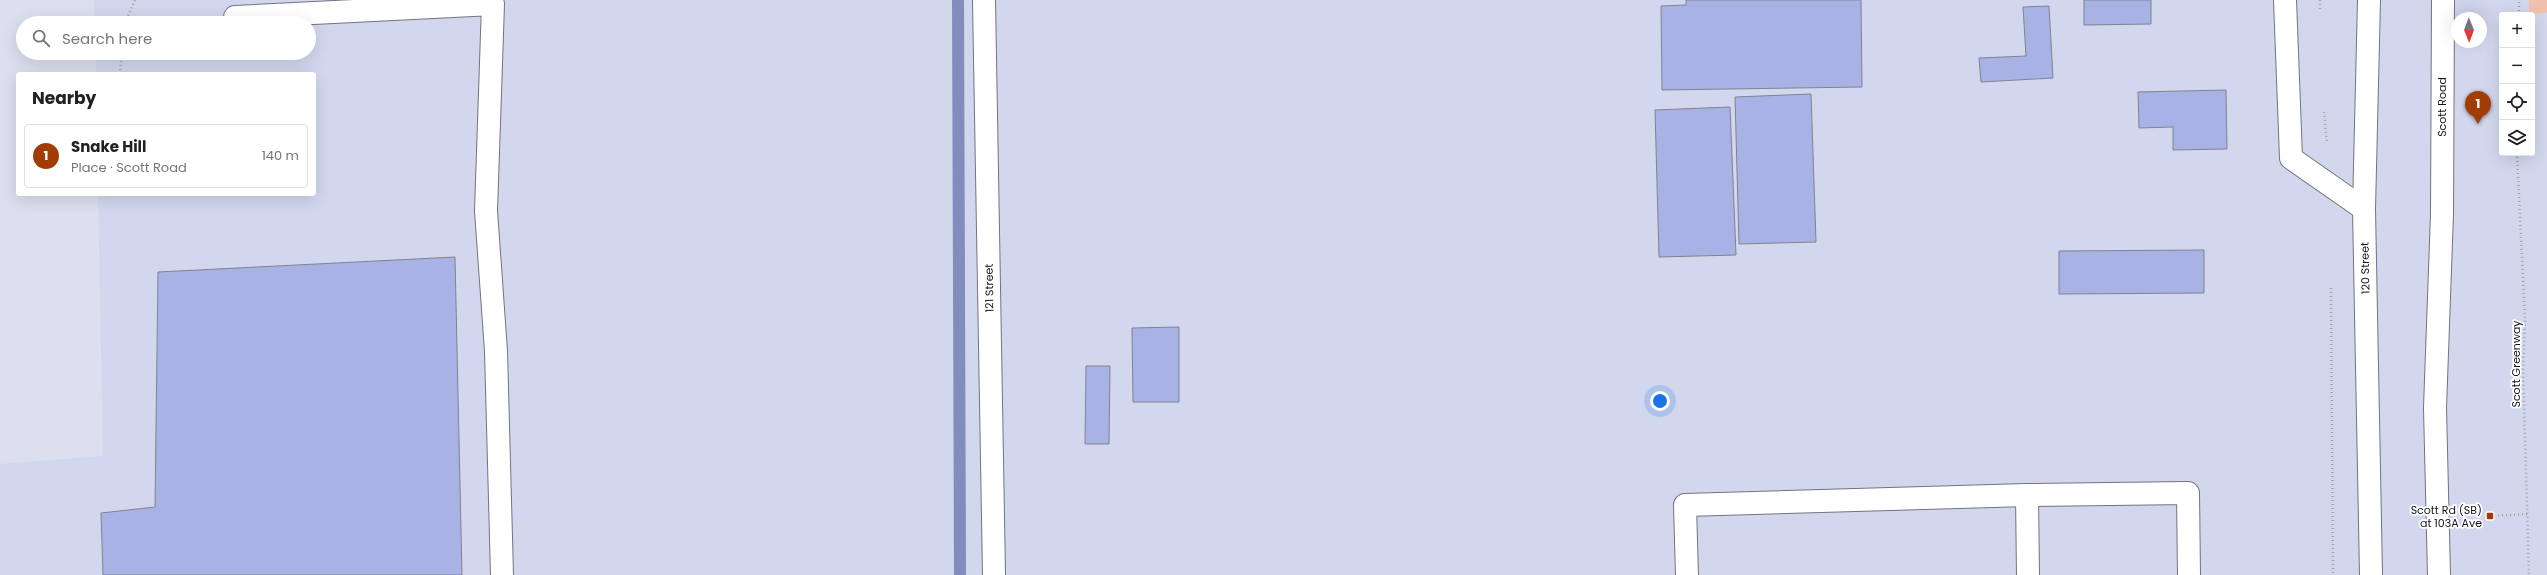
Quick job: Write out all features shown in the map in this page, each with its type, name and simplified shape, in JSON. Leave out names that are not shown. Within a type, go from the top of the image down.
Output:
[{"type":"main road","name":"121 Street","points":[[984,0],[994,575]]},
{"type":"main road","points":[[2285,0],[2290,158],[2364,208]]},
{"type":"main road","points":[[2364,208],[2369,0]]},
{"type":"main road","name":"Scott Road","points":[[2439,575],[2436,408],[2442,214],[2443,0]]},
{"type":"main road","points":[[254,16],[493,4],[486,211],[496,351],[502,575]]},
{"type":"main road","name":"120 Street","points":[[2364,208],[2371,575]]},
{"type":"main road","points":[[1687,575],[1685,505],[2188,493],[2189,575]]},
{"type":"main road","points":[[2027,496],[2028,575]]},
{"type":"path","points":[[128,16],[135,0]]},
{"type":"path","points":[[2320,0],[2320,14]]},
{"type":"path","points":[[2518,12],[2519,0]]},
{"type":"path","points":[[120,72],[121,60]]},
{"type":"path","points":[[2324,107],[2330,186]]},
{"type":"path","name":"Scott Greenway","points":[[2517,156],[2525,320],[2522,368],[2529,575]]},
{"type":"path","points":[[2330,284],[2333,575]]},
{"type":"path","points":[[2490,516],[2528,514]]},
{"type":"shaded area","points":[[94,0],[2547,0],[2547,575],[0,575],[0,464],[103,456],[98,196],[316,196],[316,72],[96,72],[95,60],[316,60],[316,16],[95,16]]},
{"type":"shaded area","points":[[2529,0],[2547,0],[2547,13],[2535,14],[2535,12],[2529,12]]},
{"type":"building","points":[[1686,0],[1861,0],[1862,87],[1662,90],[1661,6],[1686,5]]},
{"type":"building","points":[[2084,0],[2151,0],[2151,24],[2084,25]]},
{"type":"building","points":[[2049,6],[2053,78],[1981,82],[1979,58],[2026,56],[2023,7]]},
{"type":"building","points":[[2226,90],[2227,149],[2173,150],[2173,127],[2139,128],[2138,92]]},
{"type":"building","points":[[1811,94],[1816,242],[1739,244],[1735,97]]},
{"type":"building","points":[[1730,107],[1736,255],[1659,257],[1655,110]]},
{"type":"building","points":[[2204,250],[2204,293],[2059,294],[2059,251]]},
{"type":"building","points":[[455,257],[462,575],[103,575],[101,513],[155,507],[158,272]]},
{"type":"building","points":[[1179,327],[1179,402],[1133,402],[1132,328]]},
{"type":"building","points":[[1086,366],[1110,366],[1109,444],[1085,444]]},
{"type":"waterway","points":[[958,0],[960,575]]},
{"type":"place","name":"Snake Hill","points":[[2478,124]]},
{"type":"place","name":"Scott Rd (SB) at 103A Ave","points":[[2490,516]]}]
